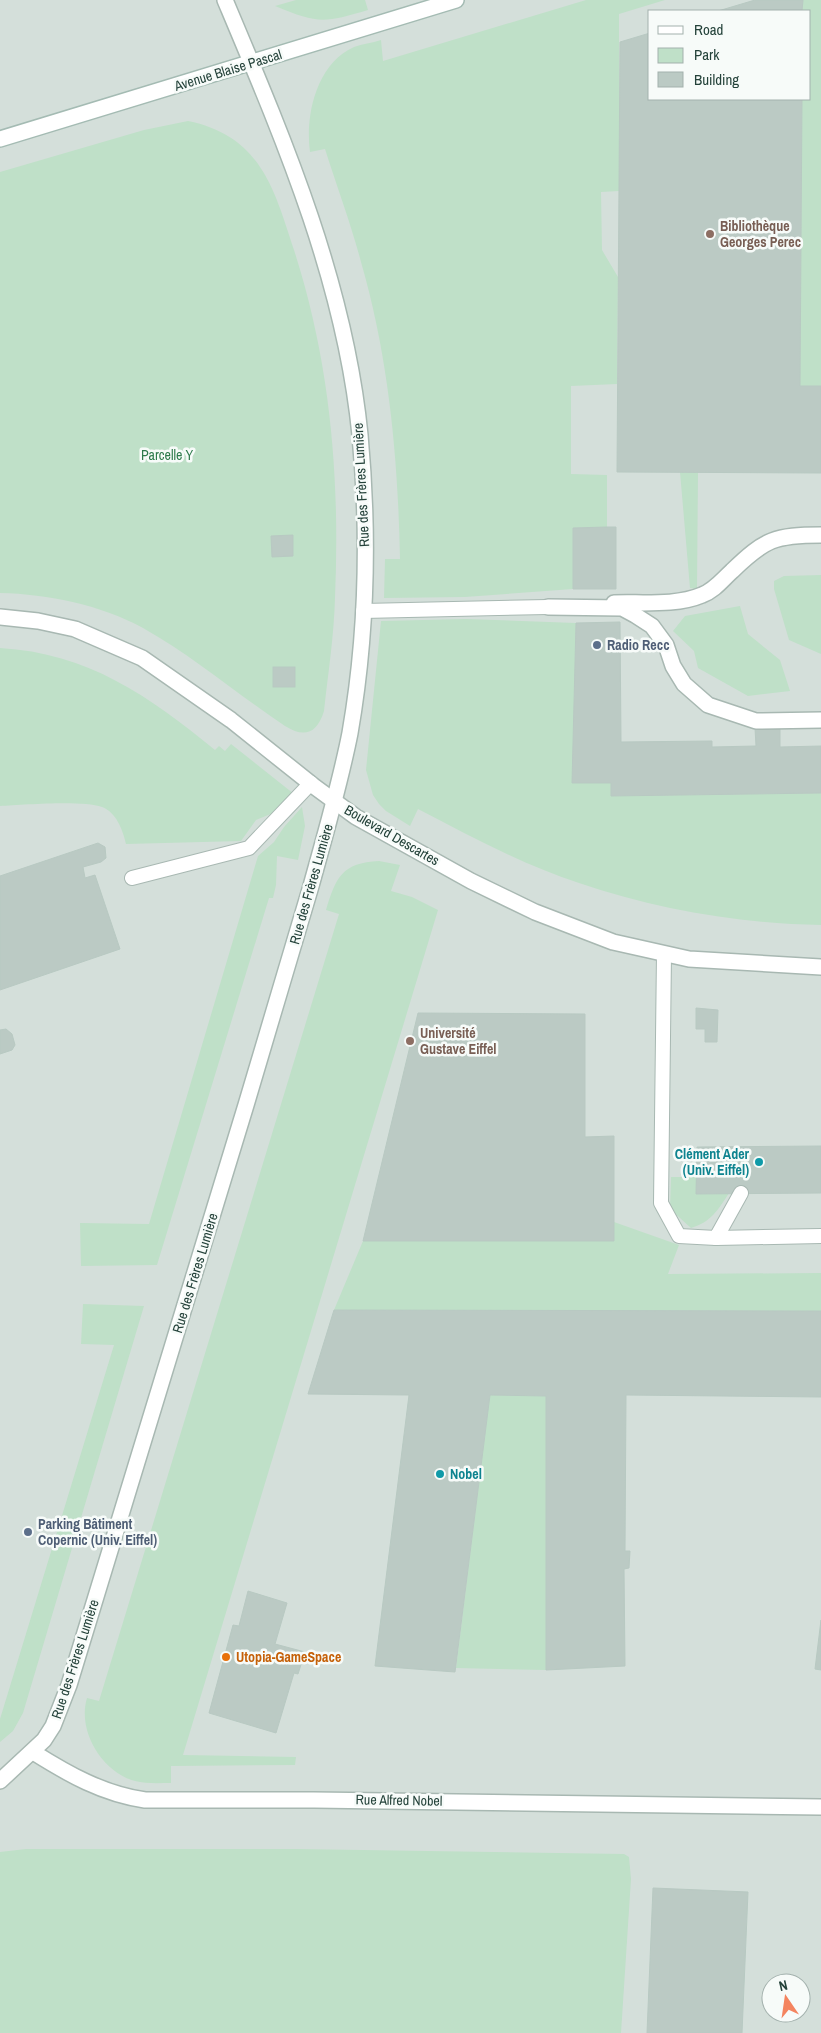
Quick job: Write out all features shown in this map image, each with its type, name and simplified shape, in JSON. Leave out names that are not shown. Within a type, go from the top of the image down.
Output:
[{"type":"street","name":"Rue des Frères Lumière","points":[[33,1752],[53,1726],[69,1685],[197,1269],[335,801],[350,731],[363,611],[365,548],[360,432],[343,331],[322,253],[294,164],[226,0]]},
{"type":"street","name":"Avenue Blaise Pascal","points":[[0,139],[456,0]]},
{"type":"street","points":[[548,607],[687,600],[702,595],[718,586],[758,548],[774,539],[821,535]]},
{"type":"street","points":[[548,607],[622,608],[635,615],[652,626],[666,645],[673,666],[684,684],[708,705],[756,721],[821,720]]},
{"type":"street","name":"Boulevard Descartes","points":[[0,617],[38,621],[75,629],[142,658],[231,720],[356,817],[471,882],[535,912],[613,942],[689,960],[821,967]]},
{"type":"street","points":[[0,1781],[33,1752]]},
{"type":"street","name":"Rue Alfred Nobel","points":[[33,1752],[65,1772],[97,1788],[125,1797],[145,1800],[334,1800],[821,1806]]},
{"type":"lane","points":[[363,611],[548,607]]},
{"type":"lane","points":[[132,878],[249,848],[310,783]]},
{"type":"lane","points":[[664,954],[661,1203],[678,1236],[716,1238],[821,1236]]},
{"type":"lane","points":[[716,1238],[741,1193]]},
{"type":"shaded area","name":"Université Gustave Eiffel","points":[[0,0],[821,0],[821,2033],[0,2033]]},
{"type":"green space","points":[[296,0],[365,0],[368,10],[321,20],[301,16],[275,6]]},
{"type":"green space","points":[[586,0],[665,0],[619,14],[619,191],[601,192],[602,250],[618,277],[617,384],[571,386],[571,474],[607,475],[607,527],[573,528],[573,589],[465,597],[384,598],[385,559],[400,559],[397,484],[390,409],[379,335],[353,234],[325,149],[310,152],[309,123],[316,92],[330,66],[341,55],[354,47],[381,40],[383,61]]},
{"type":"green space","points":[[803,0],[821,0],[821,386],[800,386],[802,100],[811,100],[811,10],[802,10]]},
{"type":"green space","name":"Parcelle Y","points":[[188,121],[213,128],[233,139],[248,152],[261,168],[271,186],[287,228],[307,293],[317,336],[325,379],[334,466],[336,510],[335,598],[324,711],[318,725],[309,732],[304,733],[285,726],[180,651],[127,620],[74,602],[55,598],[0,593],[0,172],[144,130]]},
{"type":"green space","points":[[680,472],[698,472],[697,589],[690,588]]},
{"type":"green space","points":[[821,575],[821,654],[789,640],[774,589],[774,581],[784,576]]},
{"type":"green space","points":[[740,606],[748,634],[780,660],[790,691],[748,696],[698,668],[694,651],[673,631],[685,616]]},
{"type":"green space","points":[[466,619],[576,623],[573,783],[611,783],[611,796],[821,793],[821,925],[760,922],[729,918],[638,900],[579,883],[538,868],[418,809],[410,826],[386,811],[373,795],[366,770],[381,621]]},
{"type":"green space","points":[[0,648],[61,658],[89,668],[116,681],[166,712],[215,750],[219,746],[225,751],[231,744],[294,794],[273,813],[256,820],[241,841],[126,844],[121,827],[115,817],[102,807],[67,803],[0,806]]},
{"type":"green space","points":[[302,807],[305,826],[298,860],[277,856],[276,885],[273,898],[269,898],[157,1265],[81,1266],[80,1223],[149,1224],[258,856],[274,842],[284,827]]},
{"type":"green space","points":[[379,861],[400,865],[391,891],[412,897],[438,910],[183,1755],[296,1757],[295,1765],[171,1766],[171,1783],[135,1781],[112,1769],[95,1748],[86,1724],[87,1698],[99,1701],[339,914],[326,910],[333,889],[342,874],[349,869],[367,862]]},
{"type":"green space","points":[[671,1177],[697,1177],[729,1193],[709,1219],[691,1228],[670,1209]]},
{"type":"green space","points":[[614,1222],[679,1245],[668,1274],[821,1273],[821,1311],[334,1310],[363,1241],[614,1241]]},
{"type":"green space","points":[[83,1304],[144,1306],[23,1713],[13,1731],[0,1742],[0,1719],[114,1345],[81,1344]]},
{"type":"green space","points":[[490,1395],[546,1396],[546,1670],[456,1668]]},
{"type":"green space","points":[[26,1849],[297,1849],[624,1854],[629,1857],[631,1879],[621,2033],[0,2033],[0,1852]]},
{"type":"building","points":[[755,0],[803,0],[802,10],[721,10]]},
{"type":"building","name":"Bibliothèque Georges Perec","points":[[648,34],[648,100],[802,100],[800,386],[821,386],[821,473],[617,472],[620,42]]},
{"type":"building","points":[[616,527],[616,589],[573,589],[573,528]]},
{"type":"building","points":[[293,535],[293,556],[272,557],[271,536]]},
{"type":"building","points":[[620,622],[621,742],[712,741],[712,747],[756,746],[755,728],[780,729],[780,747],[821,746],[821,793],[611,796],[611,783],[572,783],[576,623]]},
{"type":"building","points":[[273,667],[295,667],[295,687],[273,687]]},
{"type":"building","points":[[98,843],[105,847],[106,858],[101,862],[83,867],[85,878],[95,875],[120,949],[0,990],[0,876]]},
{"type":"building","points":[[696,1008],[718,1010],[717,1042],[705,1042],[705,1029],[696,1029]]},
{"type":"building","points":[[418,1013],[585,1014],[585,1137],[614,1136],[614,1241],[363,1241]]},
{"type":"building","points":[[6,1029],[12,1034],[15,1045],[12,1050],[0,1054],[0,1030]]},
{"type":"building","name":"Clément Ader (Univ. Eiffel)","points":[[821,1146],[821,1193],[696,1194],[697,1147]]},
{"type":"building","name":"Nobel","points":[[334,1310],[821,1311],[821,1397],[626,1395],[625,1551],[630,1551],[629,1568],[624,1569],[625,1666],[546,1670],[546,1396],[490,1395],[455,1672],[375,1666],[409,1395],[308,1394]]},
{"type":"building","points":[[248,1591],[287,1603],[275,1644],[305,1652],[298,1674],[294,1673],[276,1733],[209,1713],[233,1625],[239,1626]]},
{"type":"building","points":[[821,1620],[821,1670],[815,1669]]},
{"type":"building","points":[[653,1888],[748,1892],[742,2033],[647,2033]]},
{"type":"place","name":"Bibliothèque Georges Perec","points":[[710,234]]},
{"type":"place","name":"Radio Recc","points":[[597,645]]},
{"type":"place","name":"Université Gustave Eiffel","points":[[410,1041]]},
{"type":"place","name":"Clément Ader (Univ. Eiffel)","points":[[759,1162]]},
{"type":"place","name":"Nobel","points":[[440,1474]]},
{"type":"place","name":"Parking Bâtiment Copernic (Univ. Eiffel)","points":[[28,1532]]},
{"type":"place","name":"Utopia-GameSpace","points":[[226,1657]]}]
